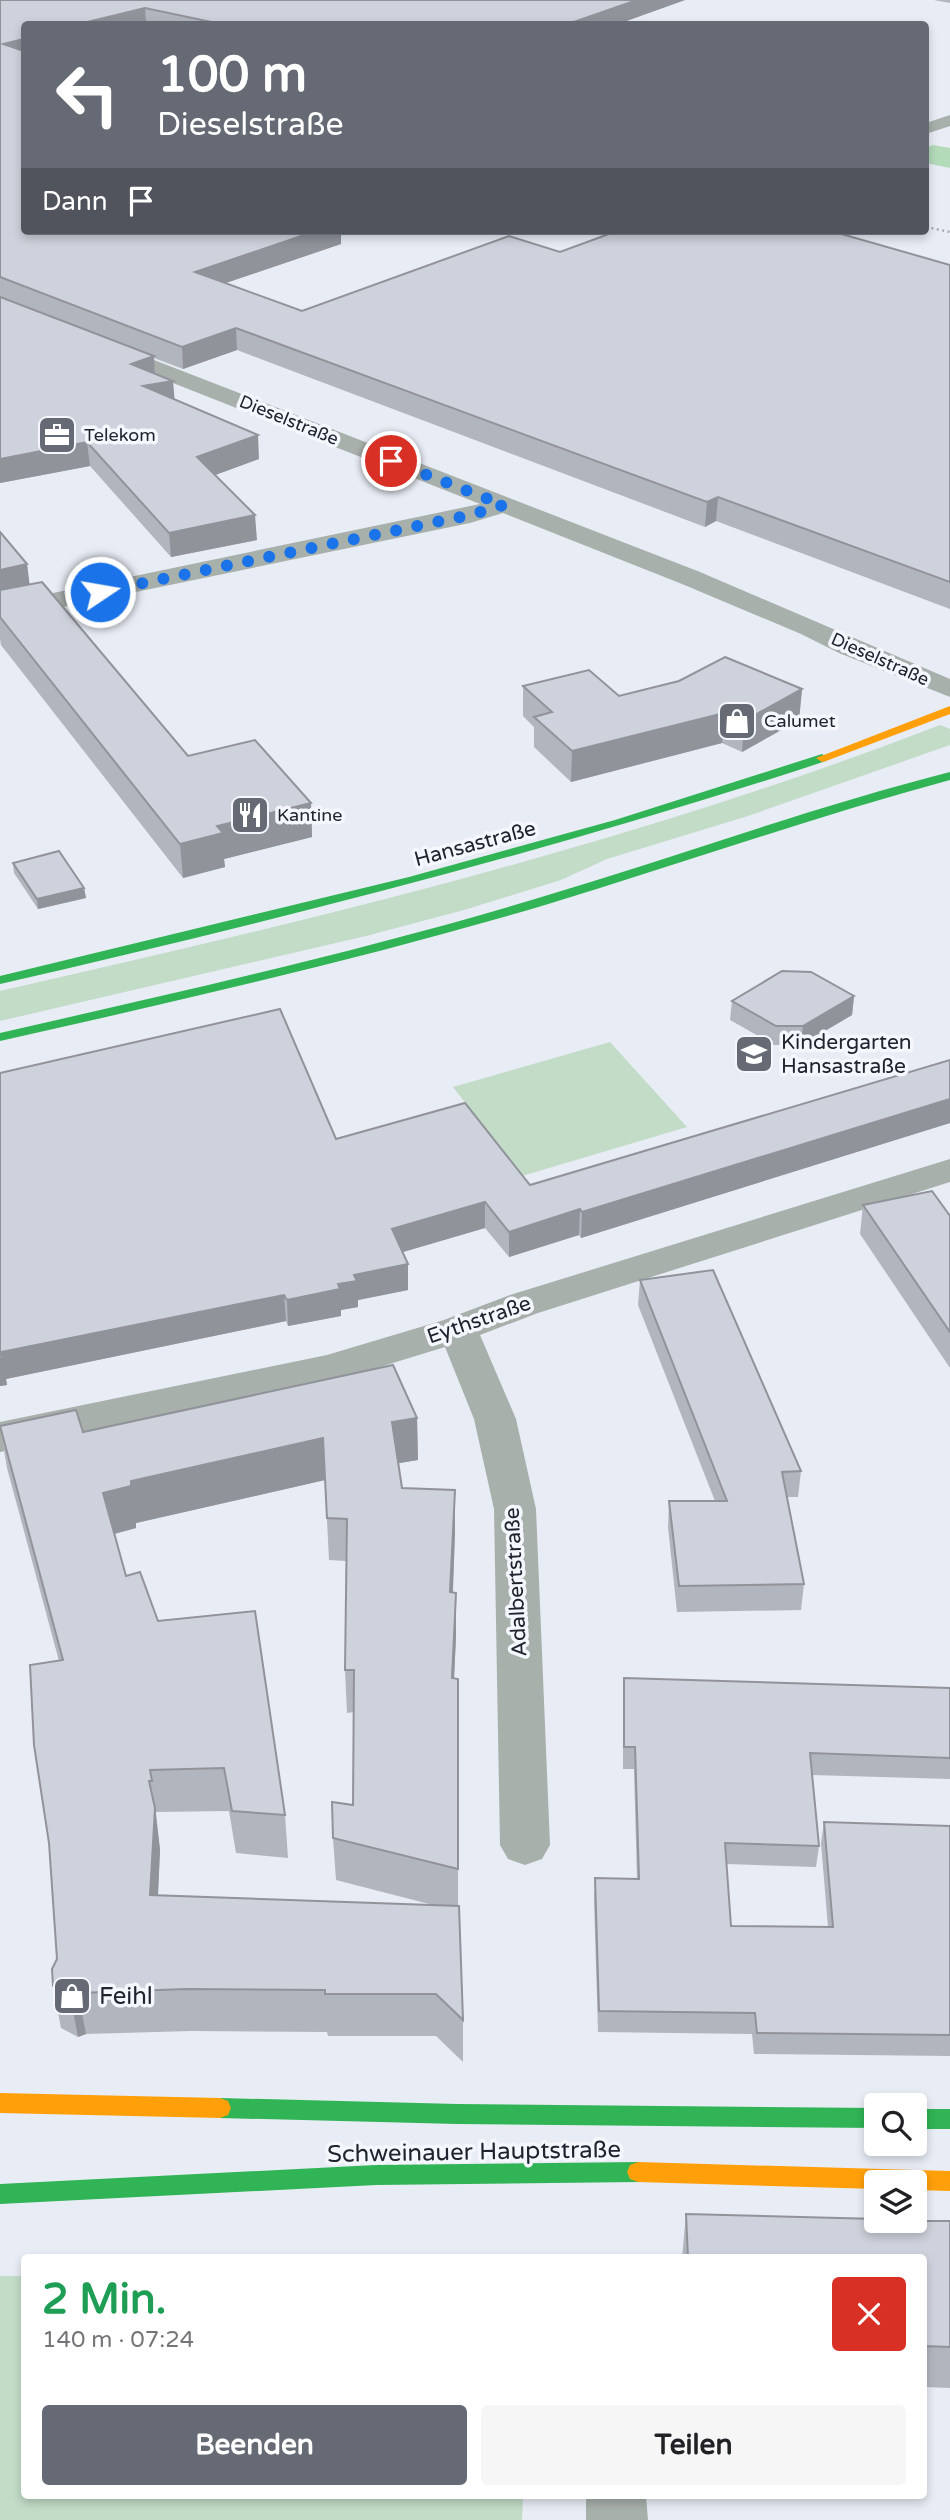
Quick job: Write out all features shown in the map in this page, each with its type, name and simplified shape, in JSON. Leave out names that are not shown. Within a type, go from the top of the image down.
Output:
[{"type":"main road","name":"Hansastraße","points":[[0,980],[292,913],[559,843],[741,787],[950,710]]},
{"type":"main road","points":[[823,810],[896,773]]},
{"type":"main road","points":[[0,1037],[307,965],[492,916],[823,810],[950,776]]},
{"type":"main road","name":"Schweinauer Hauptstraße","points":[[0,2103],[443,2114],[864,2118]]},
{"type":"main road","points":[[927,2119],[950,2119]]},
{"type":"main road","name":"Schweinauer Hauptstraße","points":[[0,2194],[504,2171],[950,2181]]},
{"type":"street","points":[[929,128],[950,120]]},
{"type":"street","name":"Dieselstraße","points":[[86,341],[811,628],[849,647],[950,689]]},
{"type":"street","points":[[0,612],[470,515],[504,505]]},
{"type":"street","name":"Dieselstraße","points":[[811,628],[950,664]]},
{"type":"street","name":"Eythstraße","points":[[0,1437],[331,1368],[458,1329],[524,1304],[950,1170]]},
{"type":"street","name":"Adalbertstraße","points":[[458,1329],[495,1419],[515,1509],[525,1845]]},
{"type":"street","points":[[617,2499],[617,2520]]},
{"type":"green space","points":[[929,147],[950,148],[950,168],[929,164]]},
{"type":"green space","points":[[940,725],[950,729],[950,745],[748,816],[607,859],[561,880],[366,936],[0,1021],[0,991],[238,936],[592,842],[825,767]]},
{"type":"green space","points":[[610,1042],[687,1127],[522,1176],[453,1087]]},
{"type":"green space","points":[[0,2276],[21,2276],[21,2499],[523,2499],[522,2520],[0,2520]]},
{"type":"building","points":[[0,0],[637,0],[577,21],[207,21],[145,8],[91,21],[21,21],[21,40],[3,44],[21,50],[21,235],[304,235],[195,272],[302,311],[509,236],[560,252],[606,235],[845,235],[950,265],[950,582],[718,497],[707,502],[236,328],[182,347],[0,277]]},
{"type":"building","points":[[0,297],[154,356],[131,364],[173,381],[143,386],[258,435],[197,457],[255,515],[169,533],[87,442],[0,459]]},
{"type":"building","points":[[0,532],[27,564],[0,570]]},
{"type":"building","points":[[42,582],[188,756],[255,740],[311,803],[217,826],[223,833],[180,844],[0,617],[0,590]]},
{"type":"building","points":[[725,657],[802,689],[744,721],[724,713],[572,751],[534,717],[552,712],[523,686],[589,670],[619,696],[679,681]]},
{"type":"building","points":[[59,851],[84,888],[37,899],[13,863]]},
{"type":"building","points":[[782,971],[811,972],[854,996],[803,1026],[776,1026],[732,1001]]},
{"type":"building","points":[[280,1009],[336,1139],[465,1103],[530,1185],[950,1060],[950,1099],[509,1232],[485,1202],[392,1229],[408,1264],[354,1275],[357,1281],[338,1284],[340,1289],[287,1300],[284,1295],[1,1352],[3,1358],[0,1359],[0,1073]]},
{"type":"building","points":[[932,1191],[950,1216],[950,1332],[863,1205]]},
{"type":"building","points":[[713,1270],[801,1471],[782,1472],[804,1584],[679,1586],[669,1501],[727,1501],[640,1280]]},
{"type":"building","points":[[393,1365],[417,1418],[392,1422],[402,1488],[455,1490],[450,1592],[456,1593],[452,1678],[458,1679],[458,1869],[333,1838],[332,1802],[353,1805],[354,1670],[345,1670],[347,1519],[327,1518],[323,1438],[131,1481],[131,1486],[103,1493],[126,1576],[140,1572],[158,1621],[255,1611],[285,1815],[232,1811],[224,1768],[150,1770],[152,1781],[149,1781],[155,1808],[150,1895],[459,1906],[463,2020],[436,1994],[325,1994],[325,1990],[186,1989],[70,1995],[53,1986],[52,1969],[57,1959],[49,1843],[34,1745],[30,1665],[63,1660],[0,1426],[76,1410],[83,1432]]},
{"type":"building","points":[[624,1678],[950,1688],[950,1758],[810,1753],[819,1846],[725,1843],[731,1926],[833,1927],[824,1822],[950,1826],[950,2035],[757,2033],[755,2013],[599,2011],[595,1878],[639,1879],[635,1747],[624,1747]]},
{"type":"building","points":[[686,2214],[864,2219],[864,2233],[927,2233],[927,2221],[950,2221],[950,2347],[927,2346],[927,2254],[688,2254]]},
{"type":"railway","points":[[929,228],[950,232]]},
{"type":"traffic: fast","points":[[0,980],[414,880],[619,823],[822,758]]},
{"type":"traffic: fast","points":[[0,1037],[406,940],[950,776]]},
{"type":"traffic: fast","points":[[220,2108],[457,2114],[864,2118]]},
{"type":"traffic: fast","points":[[927,2119],[950,2119]]},
{"type":"traffic: fast","points":[[0,2194],[376,2175],[638,2172]]},
{"type":"traffic: slow","points":[[822,758],[950,710]]},
{"type":"traffic: slow","points":[[0,2103],[220,2108]]},
{"type":"traffic: slow","points":[[638,2172],[950,2181]]},
{"type":"place","name":"Telekom","points":[[57,435]]},
{"type":"place","name":"Calumet","points":[[737,721]]},
{"type":"place","name":"Kantine","points":[[250,815]]},
{"type":"place","name":"Kindergarten Hansastraße","points":[[754,1054]]},
{"type":"place","name":"Feihl","points":[[72,1996]]},
{"type":"route","points":[[100,592],[470,515],[504,505],[391,461]]}]
